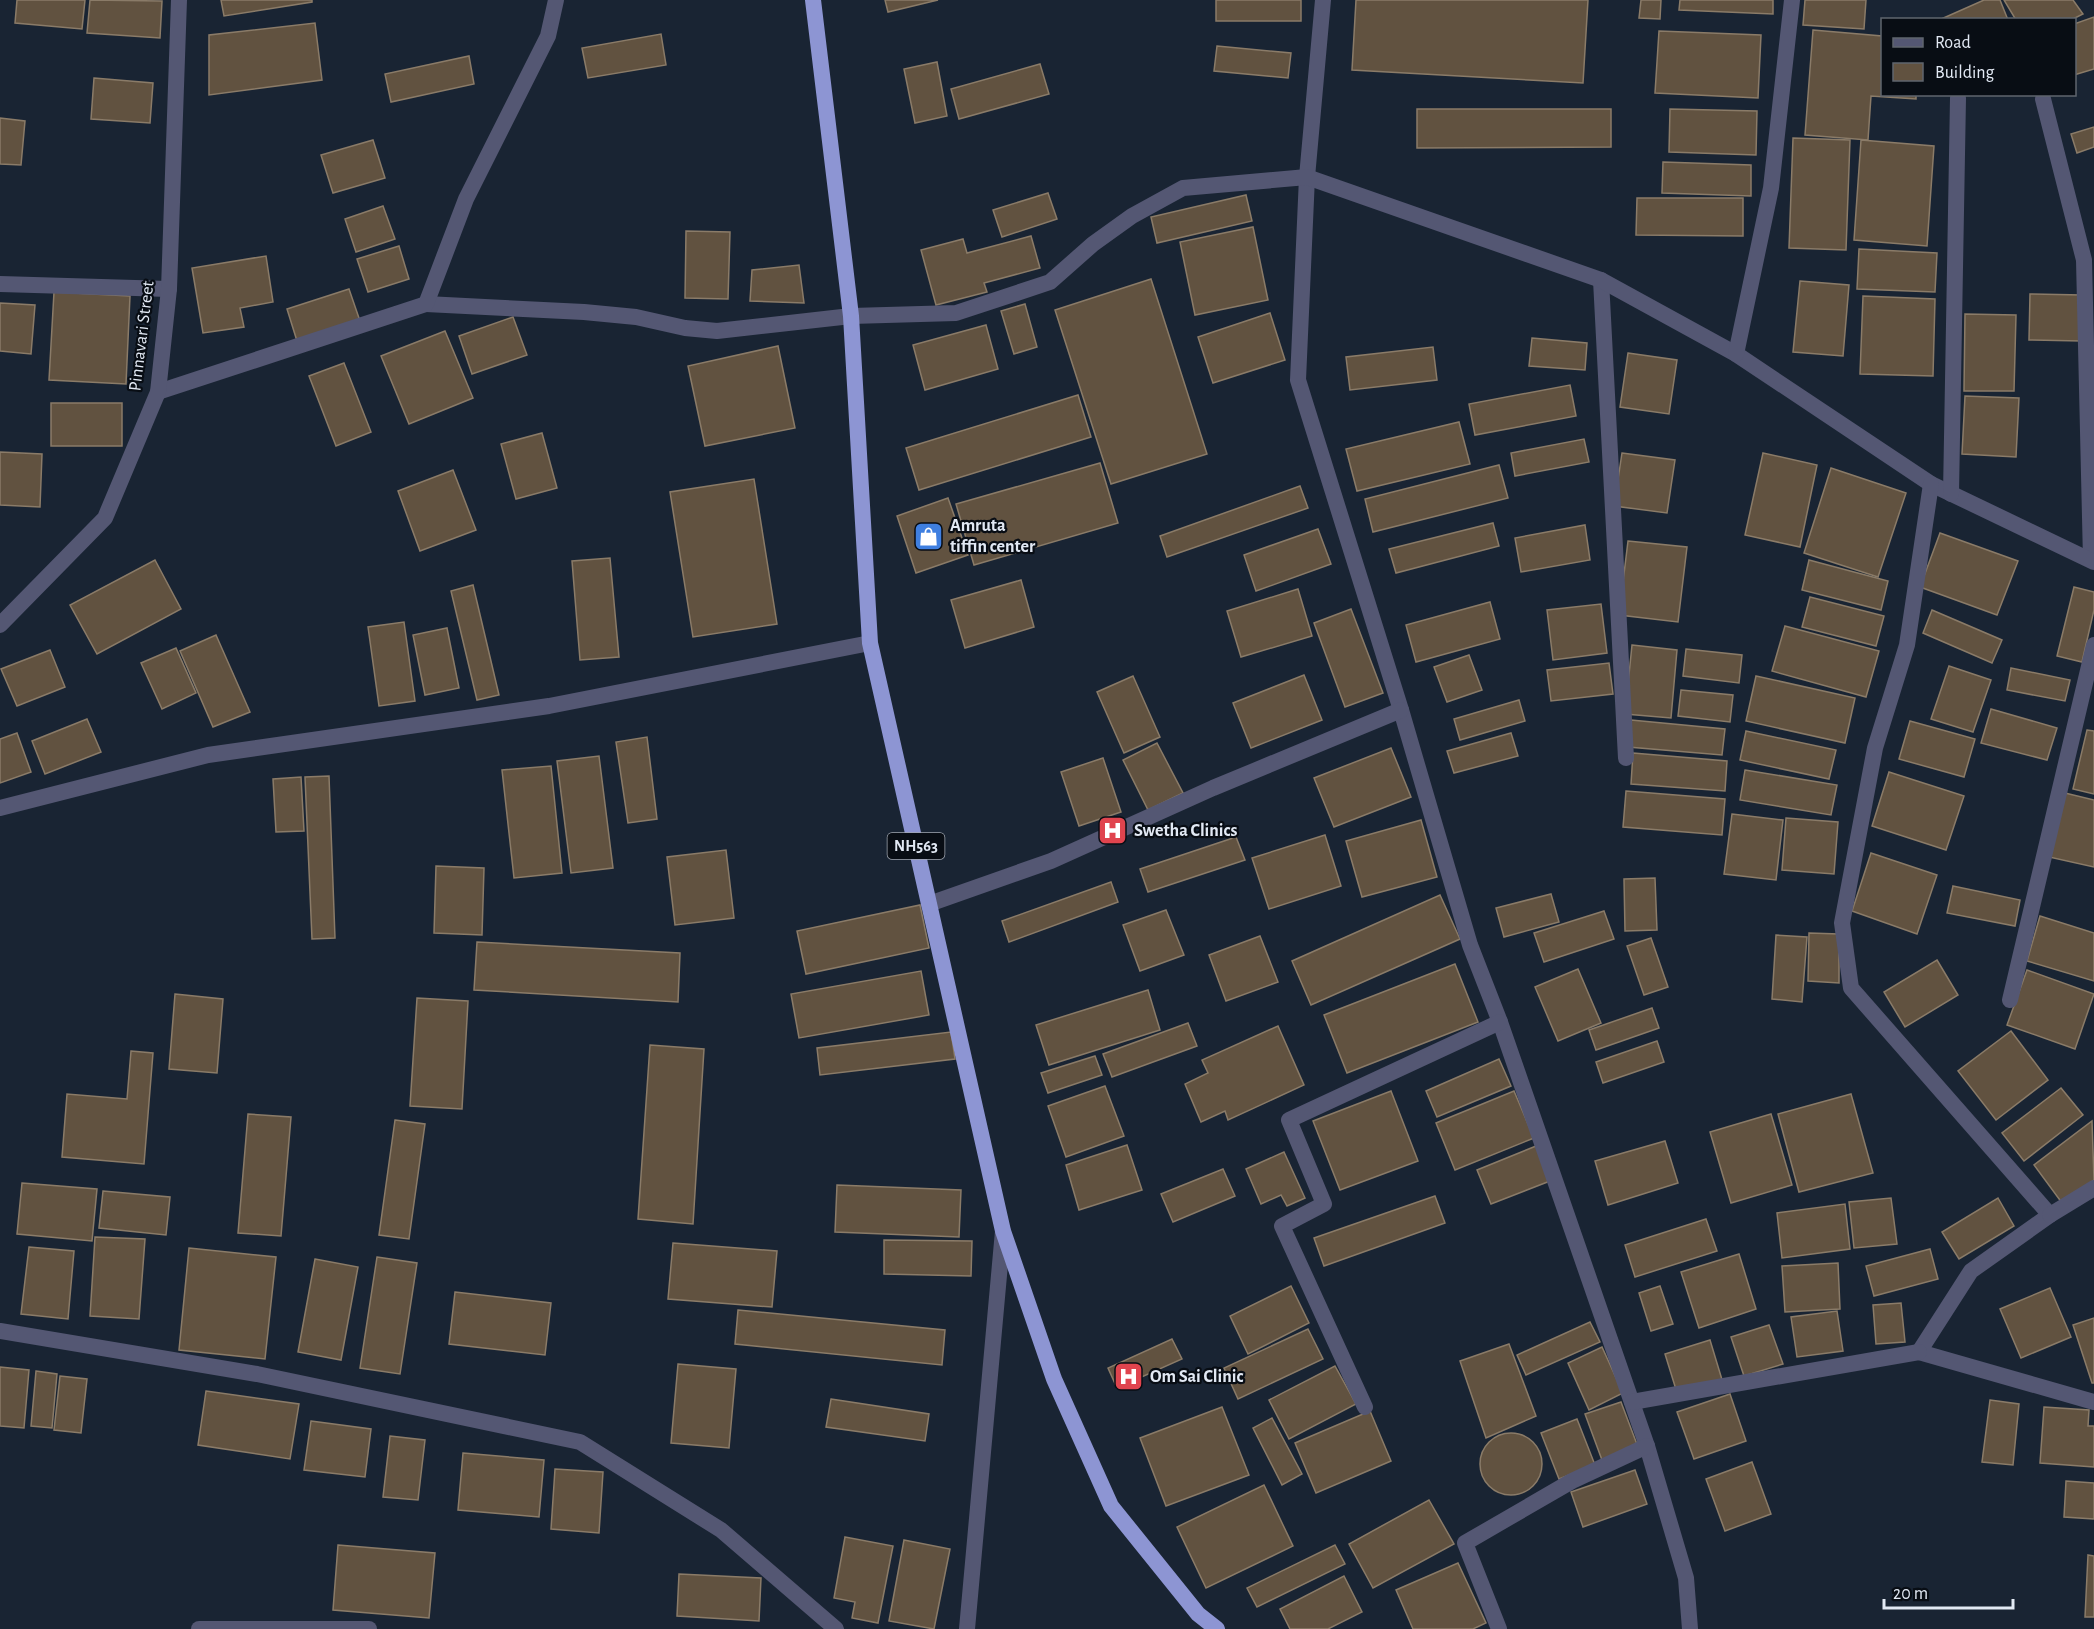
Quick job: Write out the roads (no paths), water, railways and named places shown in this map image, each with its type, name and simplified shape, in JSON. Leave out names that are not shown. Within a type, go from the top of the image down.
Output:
[{"type":"highway","name":"NH563","points":[[813,0],[851,315],[870,643],[1003,1231],[1054,1379],[1111,1506],[1198,1614],[1216,1629]]},
{"type":"street","name":"Pinnavari Street","points":[[0,625],[105,518],[158,392],[169,289],[179,0]]},
{"type":"street","points":[[426,304],[466,199],[548,36],[556,0]]},
{"type":"street","points":[[1323,0],[1306,177],[1298,381],[1401,710],[1470,945],[1500,1022],[1647,1446],[1686,1578],[1690,1629]]},
{"type":"street","points":[[1736,354],[1771,188],[1792,0]]},
{"type":"street","points":[[1952,494],[1958,98]]},
{"type":"street","points":[[158,392],[426,304],[584,312],[636,317],[685,328],[717,331],[851,315],[956,313],[1050,282],[1093,244],[1132,216],[1183,188],[1306,177],[1600,280],[1736,354],[1931,484],[2093,561],[2084,260],[2043,99]]},
{"type":"street","points":[[1600,280],[1626,758]]},
{"type":"street","points":[[0,284],[169,289]]},
{"type":"street","points":[[1931,484],[1907,645],[1875,748],[1842,924],[1851,988],[2050,1215]]},
{"type":"street","points":[[0,808],[208,755],[549,706],[870,643]]},
{"type":"street","points":[[2010,1000],[2094,645]]},
{"type":"street","points":[[929,904],[1051,861],[1134,826],[1213,788],[1401,710]]},
{"type":"street","points":[[1365,1407],[1282,1226],[1324,1204],[1289,1120],[1500,1022]]},
{"type":"street","points":[[1919,1352],[1971,1271],[2050,1215],[2094,1188]]},
{"type":"street","points":[[967,1629],[1003,1231]]},
{"type":"street","points":[[0,1331],[256,1374],[580,1442],[721,1530],[836,1629]]},
{"type":"street","points":[[1632,1402],[1919,1352],[2094,1402]]},
{"type":"street","points":[[1499,1629],[1465,1543],[1572,1481],[1647,1446]]},
{"type":"street","points":[[199,1629],[369,1629]]},
{"type":"place","name":"Amruta tiffin center","points":[[929,536]]},
{"type":"place","name":"Swetha Clinics","points":[[1113,831]]},
{"type":"place","name":"Om Sai Clinic","points":[[1129,1377]]}]
